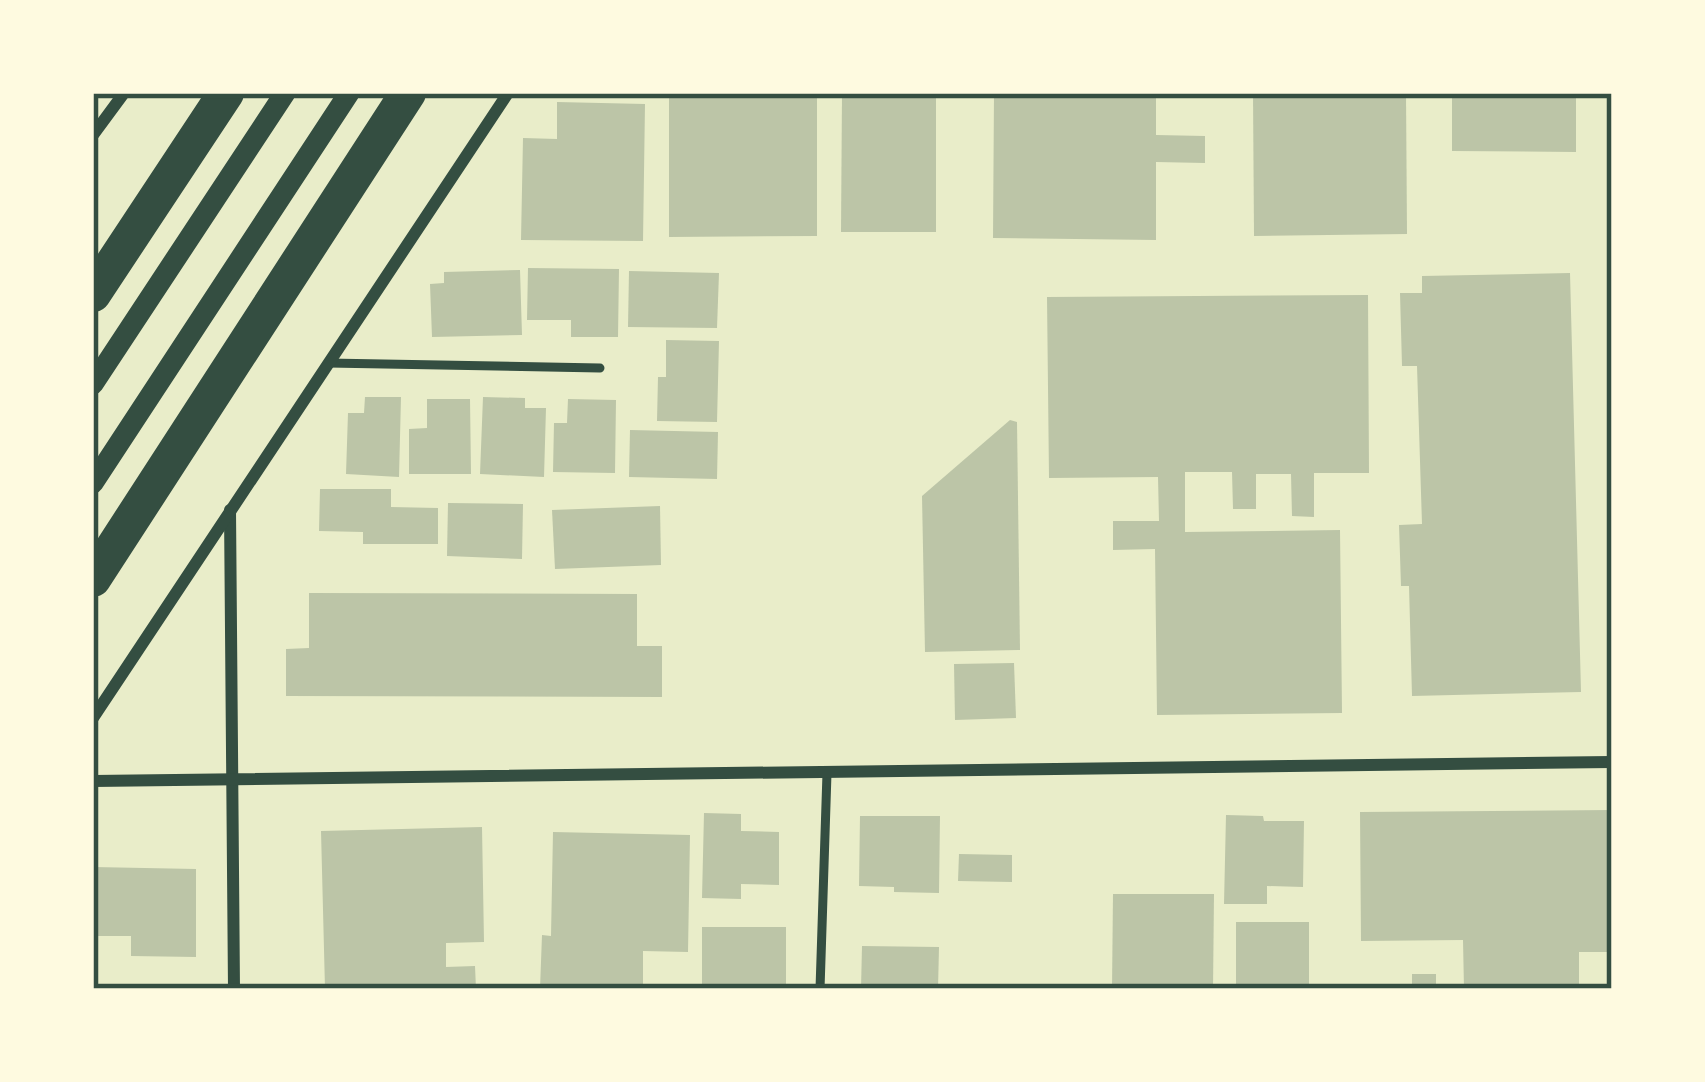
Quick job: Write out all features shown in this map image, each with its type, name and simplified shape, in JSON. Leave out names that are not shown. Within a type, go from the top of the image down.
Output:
[{"type":"highway","points":[[93,293],[226,93]]},
{"type":"highway","points":[[93,579],[407,93]]},
{"type":"street","points":[[93,136],[124,93]]},
{"type":"street","points":[[93,384],[285,93]]},
{"type":"street","points":[[93,483],[349,93]]},
{"type":"street","points":[[93,718],[508,93]]},
{"type":"street","points":[[230,510],[234,989]]},
{"type":"street","points":[[93,781],[1612,762]]},
{"type":"lane","points":[[328,363],[600,368]]},
{"type":"lane","points":[[820,989],[827,773]]},
{"type":"building","points":[[669,93],[817,93],[817,236],[669,237]]},
{"type":"building","points":[[842,93],[936,93],[936,232],[841,232]]},
{"type":"building","points":[[994,93],[1156,93],[1156,135],[1205,136],[1205,163],[1156,162],[1156,240],[993,238]]},
{"type":"building","points":[[1253,93],[1406,93],[1407,234],[1254,236]]},
{"type":"building","points":[[1452,93],[1576,93],[1576,152],[1452,151]]},
{"type":"building","points":[[557,102],[645,104],[643,241],[521,240],[523,138],[557,139]]},
{"type":"building","points":[[528,268],[619,269],[618,337],[571,337],[571,320],[527,320]]},
{"type":"building","points":[[520,270],[522,335],[432,337],[430,284],[444,283],[444,272]]},
{"type":"building","points":[[629,271],[719,273],[717,328],[628,327]]},
{"type":"building","points":[[1570,273],[1581,692],[1412,696],[1409,586],[1401,586],[1399,525],[1422,524],[1417,366],[1402,366],[1400,293],[1422,293],[1422,276]]},
{"type":"building","points":[[1368,295],[1369,473],[1314,473],[1314,517],[1292,516],[1291,474],[1256,474],[1256,509],[1233,509],[1232,472],[1185,472],[1185,532],[1340,530],[1342,713],[1157,715],[1155,549],[1113,550],[1113,521],[1159,521],[1158,477],[1049,478],[1047,297]]},
{"type":"building","points":[[666,340],[719,341],[717,422],[657,421],[658,377],[666,377]]},
{"type":"building","points":[[365,397],[401,397],[399,477],[346,474],[348,413],[364,413]]},
{"type":"building","points":[[483,397],[525,398],[525,408],[546,408],[544,477],[480,474]]},
{"type":"building","points":[[427,399],[470,399],[471,474],[409,474],[409,429],[427,428]]},
{"type":"building","points":[[568,399],[616,400],[615,473],[553,472],[554,423],[567,423]]},
{"type":"building","points":[[1010,420],[1017,422],[1020,650],[925,652],[922,496]]},
{"type":"building","points":[[630,430],[718,432],[717,479],[629,477]]},
{"type":"building","points":[[320,489],[391,489],[391,507],[438,508],[438,544],[363,544],[363,532],[319,531]]},
{"type":"building","points":[[448,503],[523,504],[522,559],[447,556]]},
{"type":"building","points":[[660,506],[661,565],[555,569],[552,510]]},
{"type":"building","points":[[309,593],[637,594],[637,646],[662,646],[662,697],[286,696],[286,649],[309,648]]},
{"type":"building","points":[[1014,663],[1016,718],[955,720],[954,664]]},
{"type":"building","points":[[1612,810],[1612,952],[1579,952],[1579,988],[1464,989],[1463,940],[1361,941],[1360,812]]},
{"type":"building","points":[[704,813],[741,814],[741,831],[779,832],[779,885],[741,884],[741,899],[702,898]]},
{"type":"building","points":[[1226,815],[1304,821],[1303,887],[1267,886],[1267,904],[1224,904]]},
{"type":"building","points":[[860,816],[940,816],[939,893],[859,886]]},
{"type":"building","points":[[482,827],[484,942],[446,943],[446,967],[475,966],[476,989],[325,989],[321,831]]},
{"type":"building","points":[[553,832],[690,835],[688,952],[643,951],[643,989],[540,989],[542,935],[551,936]]},
{"type":"building","points":[[959,854],[1012,855],[1012,882],[958,881]]},
{"type":"building","points":[[93,867],[196,869],[196,957],[131,956],[131,936],[93,936]]},
{"type":"building","points":[[1113,894],[1214,894],[1213,989],[1112,989]]},
{"type":"building","points":[[1236,922],[1309,922],[1309,989],[1236,989]]},
{"type":"building","points":[[702,927],[786,927],[786,989],[702,989]]},
{"type":"building","points":[[862,946],[939,947],[938,989],[861,989]]},
{"type":"building","points":[[1412,974],[1436,974],[1436,989],[1412,989]]}]
